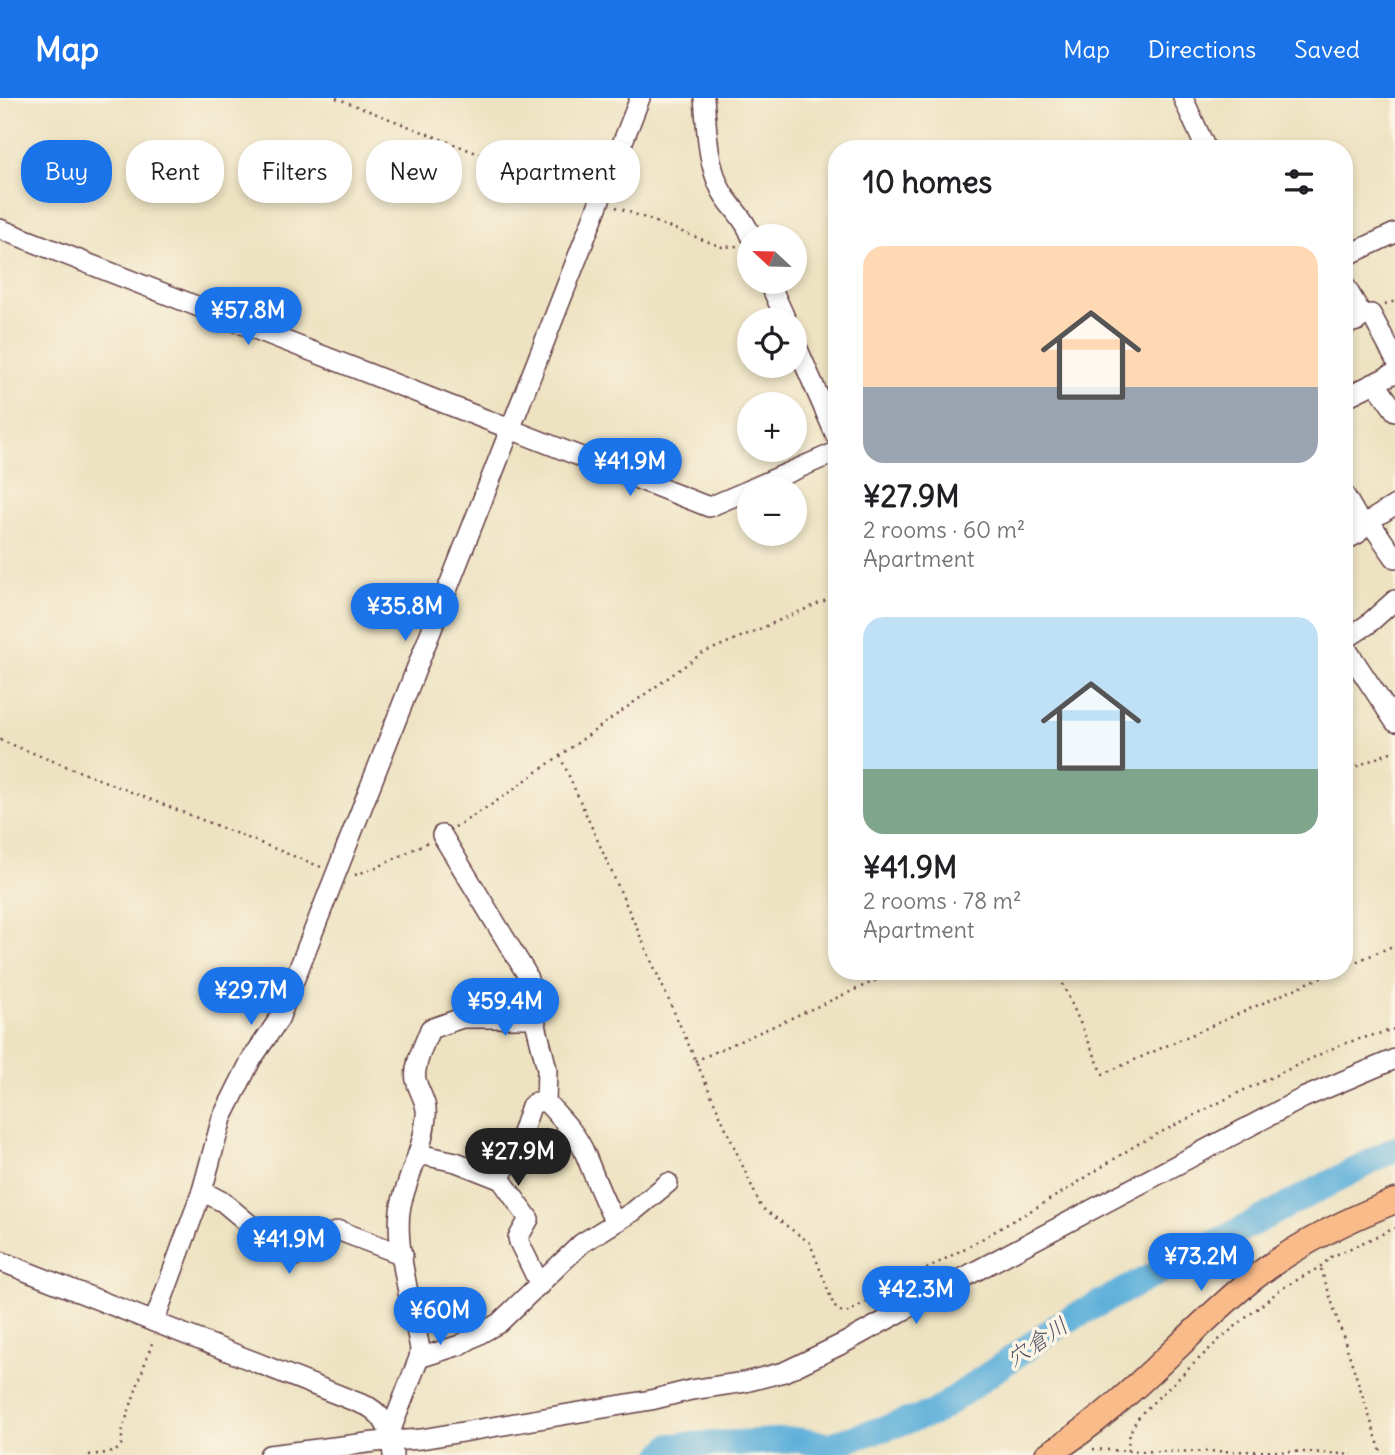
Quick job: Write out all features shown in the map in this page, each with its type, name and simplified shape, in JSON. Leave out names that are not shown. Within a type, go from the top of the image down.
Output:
[{"type":"main road","points":[[1054,1450],[1141,1381],[1191,1333],[1268,1268],[1343,1223],[1395,1201]]},
{"type":"street","points":[[624,140],[640,98]]},
{"type":"street","points":[[704,98],[712,169],[722,193],[746,224]]},
{"type":"street","points":[[1183,98],[1202,140]]},
{"type":"street","points":[[156,1323],[202,1191],[222,1118],[251,1060],[279,1019],[599,203]]},
{"type":"street","points":[[0,229],[709,508],[737,495]]},
{"type":"street","points":[[1353,254],[1393,238]]},
{"type":"street","points":[[1353,299],[1363,316]]},
{"type":"street","points":[[1353,322],[1371,313],[1395,359]]},
{"type":"street","points":[[807,370],[828,418]]},
{"type":"street","points":[[1353,394],[1395,373]]},
{"type":"street","points":[[1376,384],[1395,411]]},
{"type":"street","points":[[781,476],[828,455]]},
{"type":"street","points":[[1353,536],[1395,505]]},
{"type":"street","points":[[1353,506],[1395,558]]},
{"type":"street","points":[[1353,636],[1395,600]]},
{"type":"street","points":[[1353,657],[1395,722]]},
{"type":"street","points":[[392,1444],[420,1349],[399,1227],[401,1205],[418,1154],[426,1116],[426,1104],[415,1072],[430,1029],[462,1018],[524,1018],[531,1016],[536,1005],[526,973],[442,835]]},
{"type":"street","points":[[531,1016],[535,1021],[547,1069],[547,1102],[568,1125],[587,1157],[595,1183],[615,1223]]},
{"type":"street","points":[[269,1455],[392,1444],[746,1382],[796,1367],[1303,1098],[1395,1059]]},
{"type":"street","points":[[500,1178],[518,1145],[531,1106],[536,1102],[547,1102]]},
{"type":"street","points":[[418,1154],[456,1162],[500,1178]]},
{"type":"street","points":[[500,1178],[529,1219],[518,1238],[540,1286]]},
{"type":"street","points":[[419,1358],[437,1354],[499,1324],[582,1243],[634,1211],[668,1184]]},
{"type":"street","points":[[202,1191],[223,1202],[279,1249],[294,1256],[317,1247],[333,1233],[340,1231],[402,1255]]},
{"type":"street","points":[[0,1261],[369,1407],[384,1420],[392,1444]]},
{"type":"path","points":[[336,98],[476,153]]},
{"type":"path","points":[[605,203],[722,247],[737,243]]},
{"type":"path","points":[[0,740],[336,873],[355,875],[380,866],[442,835],[494,803],[701,654],[828,599]]},
{"type":"path","points":[[1353,768],[1395,750]]},
{"type":"path","points":[[560,756],[761,1208],[810,1243],[834,1306],[839,1311],[846,1313],[980,1241],[1147,1139],[1342,1044],[1395,1029]]},
{"type":"path","points":[[1353,963],[1395,945]]},
{"type":"path","points":[[695,1061],[877,980]]},
{"type":"path","points":[[1061,980],[1103,1074],[1315,980]]},
{"type":"path","points":[[1128,1451],[1128,1437],[1132,1426],[1152,1403],[1220,1339],[1281,1289],[1320,1267],[1331,1257],[1395,1228]]},
{"type":"path","points":[[1320,1267],[1382,1455]]},
{"type":"path","points":[[89,1455],[115,1452],[121,1445],[123,1428],[156,1323]]},
{"type":"path","points":[[1054,1450],[1208,1454],[1276,1451],[1352,1455]]},
{"type":"waterway","name":"穴倉川","points":[[663,1455],[671,1446],[797,1440],[830,1445],[934,1413],[1062,1323],[1395,1149]]}]
